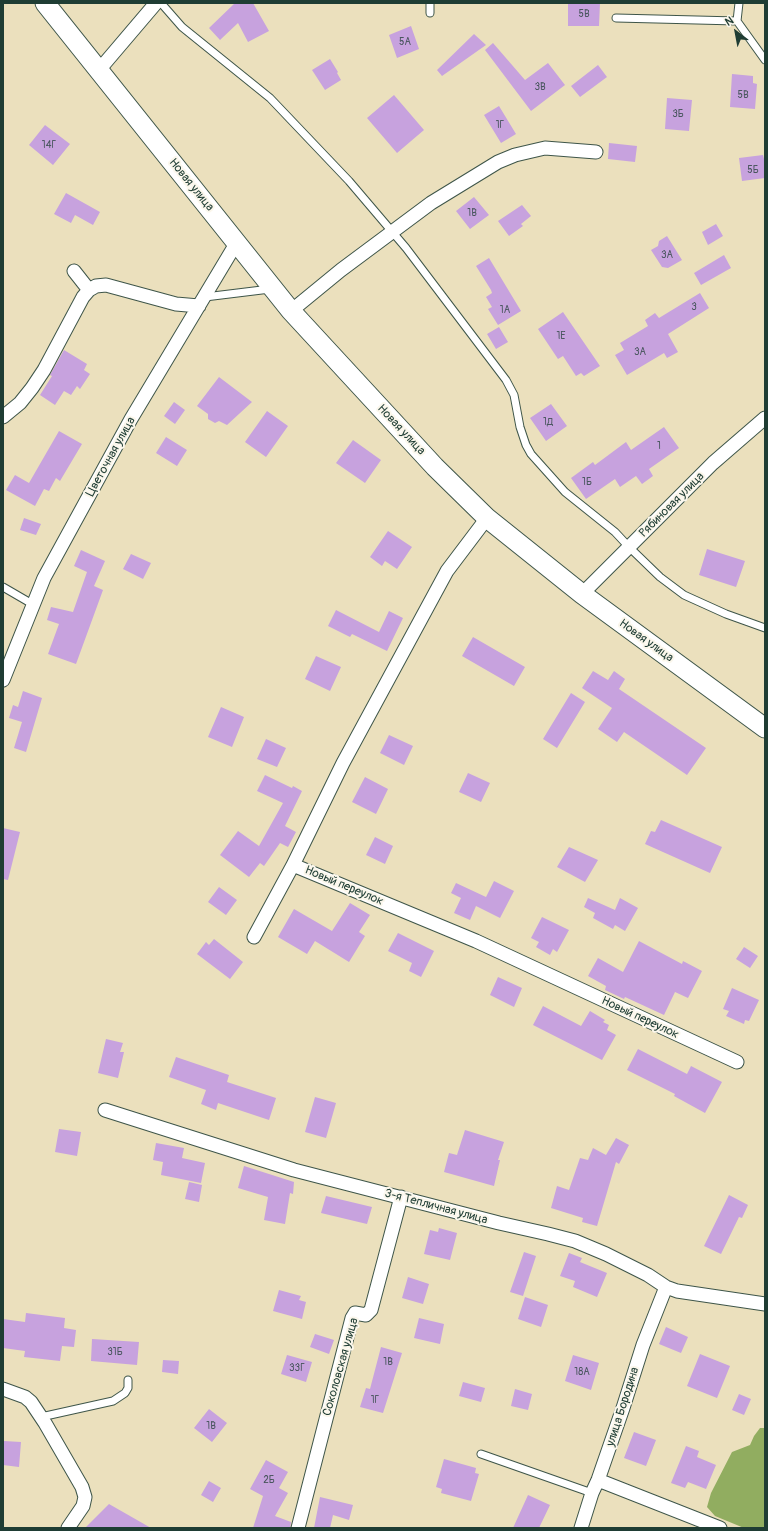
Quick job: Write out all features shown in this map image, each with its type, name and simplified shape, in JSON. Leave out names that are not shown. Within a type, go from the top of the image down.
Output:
[{"type":"main road","name":"Новая улица","points":[[45,3],[291,310],[435,467],[487,518],[582,594],[765,728]]},
{"type":"street","points":[[99,70],[156,3]]},
{"type":"street","points":[[291,310],[341,270],[431,203],[481,172],[514,155],[545,148],[596,152]]},
{"type":"street","name":"Цветочная улица","points":[[3,680],[44,578],[131,419],[236,242]]},
{"type":"street","points":[[74,271],[89,290]]},
{"type":"street","points":[[3,417],[20,403],[36,382],[53,354],[83,297],[89,290],[96,286],[106,286],[169,302],[202,301]]},
{"type":"street","name":"Рябиновая улица","points":[[582,594],[713,463],[765,418]]},
{"type":"street","name":"Новый переулок","points":[[487,518],[447,572],[343,763],[293,865],[476,941],[737,1062]]},
{"type":"street","points":[[254,937],[293,865]]},
{"type":"street","name":"3-я Тепличная улица","points":[[105,1110],[294,1170],[575,1241],[620,1261],[666,1287],[677,1291],[765,1304]]},
{"type":"street","name":"Соколовская улица","points":[[298,1528],[352,1318],[355,1313],[366,1315],[371,1310],[401,1197]]},
{"type":"street","name":"улица Бородина","points":[[582,1528],[592,1493],[623,1408],[643,1345],[666,1287]]},
{"type":"street","points":[[3,1389],[25,1397],[41,1417],[82,1487],[85,1497],[80,1511],[68,1528]]},
{"type":"street","points":[[598,1480],[720,1528]]},
{"type":"lane","points":[[161,3],[182,27],[270,98],[349,181],[392,232],[506,380],[514,395],[523,437],[531,454],[565,492],[615,532],[660,577],[684,594],[726,614],[765,628]]},
{"type":"lane","points":[[430,3],[430,13]]},
{"type":"lane","points":[[739,3],[737,21],[765,60]]},
{"type":"lane","points":[[616,18],[737,21]]},
{"type":"lane","points":[[202,301],[274,289]]},
{"type":"lane","points":[[3,587],[34,605]]},
{"type":"lane","points":[[41,1417],[113,1400],[125,1393],[128,1388],[128,1380]]},
{"type":"lane","points":[[481,1454],[592,1493]]},
{"type":"green space","points":[[760,1428],[765,1428],[765,1528],[744,1528],[715,1516],[707,1507],[711,1493],[732,1452],[750,1445]]},
{"type":"building","points":[[235,3],[253,3],[269,31],[248,42],[238,23],[220,40],[209,28]]},
{"type":"building","points":[[568,3],[600,3],[599,26],[568,26]]},
{"type":"building","points":[[411,26],[419,49],[397,58],[389,35]]},
{"type":"building","points":[[474,34],[486,45],[442,76],[437,70]]},
{"type":"building","points":[[493,43],[525,80],[548,63],[565,85],[531,111],[485,50]]},
{"type":"building","points":[[330,59],[341,80],[325,90],[312,70]]},
{"type":"building","points":[[598,65],[607,77],[580,97],[571,86]]},
{"type":"building","points":[[732,74],[753,76],[753,83],[757,84],[755,109],[730,107]]},
{"type":"building","points":[[394,95],[424,130],[397,153],[367,118]]},
{"type":"building","points":[[667,98],[692,100],[689,131],[665,129]]},
{"type":"building","points":[[499,106],[516,134],[501,143],[484,115]]},
{"type":"building","points":[[45,125],[70,144],[53,165],[29,145]]},
{"type":"building","points":[[609,143],[637,146],[635,162],[608,159]]},
{"type":"building","points":[[763,155],[765,163],[765,178],[742,181],[739,158]]},
{"type":"building","points":[[66,193],[100,212],[93,225],[75,215],[71,223],[54,214]]},
{"type":"building","points":[[474,197],[489,215],[470,229],[456,211]]},
{"type":"building","points":[[522,205],[531,216],[521,224],[523,226],[509,236],[498,221]]},
{"type":"building","points":[[716,224],[723,236],[708,245],[702,232]]},
{"type":"building","points":[[667,236],[682,260],[668,268],[662,267],[651,250],[658,246],[659,241]]},
{"type":"building","points":[[724,255],[731,268],[701,285],[694,273]]},
{"type":"building","points":[[489,258],[521,311],[498,325],[488,309],[492,307],[486,297],[492,293],[491,290],[476,266]]},
{"type":"building","points":[[700,293],[709,308],[668,334],[678,352],[667,358],[664,353],[627,375],[615,355],[624,350],[620,343],[648,326],[645,320],[655,313],[659,318]]},
{"type":"building","points":[[563,312],[600,366],[584,376],[581,373],[576,376],[563,356],[558,359],[538,329]]},
{"type":"building","points":[[499,327],[508,342],[496,349],[487,334]]},
{"type":"building","points":[[64,350],[87,364],[84,370],[90,374],[80,389],[77,386],[71,395],[64,391],[55,405],[40,395],[52,376],[50,375]]},
{"type":"building","points":[[219,377],[252,402],[227,425],[219,421],[215,423],[208,419],[208,414],[197,406]]},
{"type":"building","points":[[174,402],[185,410],[175,424],[164,416]]},
{"type":"building","points":[[551,404],[567,426],[546,441],[530,418]]},
{"type":"building","points":[[267,411],[288,426],[266,457],[245,442]]},
{"type":"building","points":[[664,427],[679,448],[649,469],[653,476],[642,484],[636,476],[620,487],[615,479],[586,499],[571,478],[593,462],[595,465],[626,442],[631,450]]},
{"type":"building","points":[[59,431],[82,444],[60,481],[56,478],[49,491],[44,489],[35,506],[6,490],[15,475],[29,483]]},
{"type":"building","points":[[166,437],[187,450],[177,466],[156,453]]},
{"type":"building","points":[[353,440],[381,460],[365,483],[336,463]]},
{"type":"building","points":[[24,518],[41,524],[36,535],[20,530]]},
{"type":"building","points":[[388,531],[412,547],[397,569],[385,561],[382,566],[370,557]]},
{"type":"building","points":[[707,549],[745,561],[736,587],[699,575]]},
{"type":"building","points":[[81,550],[105,561],[94,586],[103,590],[76,664],[48,654],[59,624],[47,620],[51,607],[73,612],[87,572],[74,566]]},
{"type":"building","points":[[131,554],[151,563],[143,579],[123,569]]},
{"type":"building","points":[[336,610],[379,632],[389,611],[403,618],[387,651],[352,634],[350,637],[328,626]]},
{"type":"building","points":[[473,637],[525,667],[514,686],[462,656]]},
{"type":"building","points":[[316,656],[341,667],[330,691],[305,679]]},
{"type":"building","points":[[593,671],[608,680],[614,671],[625,679],[619,689],[706,748],[687,775],[624,732],[617,742],[598,729],[612,708],[582,688]]},
{"type":"building","points":[[23,691],[42,698],[26,752],[14,748],[22,722],[9,718],[13,705],[18,707]]},
{"type":"building","points":[[571,693],[585,702],[557,748],[543,739]]},
{"type":"building","points":[[221,707],[244,717],[232,747],[208,737]]},
{"type":"building","points":[[389,735],[413,746],[404,765],[380,753]]},
{"type":"building","points":[[266,739],[286,748],[277,767],[257,759]]},
{"type":"building","points":[[468,773],[490,783],[481,802],[459,792]]},
{"type":"building","points":[[265,775],[292,788],[293,786],[302,791],[285,826],[296,832],[288,847],[280,843],[264,866],[260,863],[249,877],[220,855],[238,831],[259,846],[283,803],[257,791]]},
{"type":"building","points":[[365,777],[388,789],[376,814],[352,802]]},
{"type":"building","points":[[661,820],[722,847],[710,873],[645,844],[651,831],[655,832]]},
{"type":"building","points":[[3,828],[20,832],[8,880],[3,879]]},
{"type":"building","points":[[375,837],[393,846],[385,864],[366,855]]},
{"type":"building","points":[[569,847],[598,860],[585,882],[557,867]]},
{"type":"building","points":[[494,881],[514,891],[500,918],[476,906],[470,920],[454,913],[461,898],[451,893],[456,883],[486,897]]},
{"type":"building","points":[[219,887],[237,900],[226,915],[208,902]]},
{"type":"building","points":[[588,898],[615,910],[620,898],[638,908],[625,931],[615,925],[613,929],[593,918],[595,913],[584,907]]},
{"type":"building","points":[[350,903],[370,915],[359,932],[365,936],[349,962],[315,941],[307,954],[278,937],[294,909],[332,931]]},
{"type":"building","points":[[542,917],[569,930],[557,952],[553,949],[550,955],[536,947],[539,942],[531,938]]},
{"type":"building","points":[[398,933],[434,951],[421,977],[409,971],[412,963],[388,951]]},
{"type":"building","points":[[214,939],[243,962],[230,979],[197,954],[206,942],[209,945]]},
{"type":"building","points":[[639,941],[682,964],[683,961],[702,971],[688,998],[675,992],[664,1015],[625,997],[624,999],[605,990],[606,986],[588,976],[598,958],[623,972]]},
{"type":"building","points":[[744,947],[758,956],[750,968],[736,959]]},
{"type":"building","points":[[498,977],[522,988],[514,1007],[490,995]]},
{"type":"building","points":[[732,988],[759,1000],[749,1021],[745,1020],[744,1024],[726,1016],[729,1011],[723,1009]]},
{"type":"building","points":[[543,1006],[581,1026],[590,1011],[605,1020],[603,1022],[609,1025],[607,1030],[616,1035],[602,1060],[533,1025]]},
{"type":"building","points":[[106,1039],[123,1043],[120,1052],[124,1052],[118,1078],[98,1073]]},
{"type":"building","points":[[638,1049],[687,1074],[691,1066],[722,1082],[705,1113],[674,1096],[675,1094],[627,1070]]},
{"type":"building","points":[[176,1057],[229,1075],[227,1082],[276,1098],[269,1120],[218,1103],[216,1110],[201,1104],[206,1090],[169,1077]]},
{"type":"building","points":[[315,1097],[336,1103],[326,1138],[305,1132]]},
{"type":"building","points":[[59,1129],[81,1132],[77,1156],[55,1152]]},
{"type":"building","points":[[465,1130],[504,1142],[498,1160],[500,1160],[494,1186],[444,1172],[449,1153],[457,1155]]},
{"type":"building","points":[[616,1138],[629,1145],[619,1164],[616,1162],[597,1226],[582,1222],[583,1218],[551,1208],[557,1186],[569,1190],[580,1158],[588,1160],[593,1148],[606,1155]]},
{"type":"building","points":[[156,1143],[184,1148],[182,1158],[205,1163],[201,1183],[161,1175],[163,1162],[153,1160]]},
{"type":"building","points":[[244,1166],[294,1182],[293,1194],[290,1193],[285,1224],[264,1220],[268,1197],[238,1188]]},
{"type":"building","points":[[189,1182],[202,1185],[199,1202],[185,1199]]},
{"type":"building","points":[[729,1195],[748,1205],[742,1218],[739,1217],[721,1254],[704,1246]]},
{"type":"building","points":[[326,1196],[372,1207],[367,1224],[321,1213]]},
{"type":"building","points":[[439,1228],[457,1233],[450,1260],[424,1254],[430,1230],[438,1232]]},
{"type":"building","points":[[524,1252],[536,1256],[523,1296],[510,1292]]},
{"type":"building","points":[[569,1253],[582,1258],[580,1262],[607,1273],[597,1297],[573,1287],[575,1281],[560,1276]]},
{"type":"building","points":[[408,1277],[429,1284],[423,1304],[402,1298]]},
{"type":"building","points":[[279,1290],[301,1296],[299,1300],[306,1302],[302,1319],[273,1311]]},
{"type":"building","points":[[525,1297],[548,1305],[541,1327],[518,1319]]},
{"type":"building","points":[[26,1313],[65,1318],[64,1328],[76,1330],[74,1347],[62,1346],[60,1361],[24,1357],[25,1351],[3,1348],[3,1319],[25,1322]]},
{"type":"building","points":[[419,1318],[444,1324],[440,1344],[414,1338]]},
{"type":"building","points":[[666,1327],[688,1337],[681,1353],[659,1344]]},
{"type":"building","points":[[315,1334],[334,1340],[329,1354],[310,1347]]},
{"type":"building","points":[[92,1339],[139,1342],[137,1365],[91,1361]]},
{"type":"building","points":[[381,1347],[402,1353],[383,1413],[360,1407],[366,1388],[370,1389]]},
{"type":"building","points":[[700,1354],[730,1366],[717,1398],[687,1386]]},
{"type":"building","points":[[287,1355],[312,1362],[306,1382],[281,1374]]},
{"type":"building","points":[[573,1355],[599,1363],[591,1390],[565,1381]]},
{"type":"building","points":[[163,1360],[179,1361],[178,1374],[162,1372]]},
{"type":"building","points":[[463,1382],[485,1388],[481,1402],[459,1396]]},
{"type":"building","points":[[515,1389],[532,1394],[528,1410],[511,1406]]},
{"type":"building","points":[[739,1394],[751,1399],[744,1415],[732,1410]]},
{"type":"building","points":[[209,1409],[227,1423],[212,1442],[194,1428]]},
{"type":"building","points":[[634,1432],[656,1440],[646,1466],[624,1458]]},
{"type":"building","points":[[4,1441],[21,1442],[19,1467],[3,1465]]},
{"type":"building","points":[[686,1446],[699,1451],[697,1457],[716,1465],[706,1489],[688,1482],[685,1488],[671,1483]]},
{"type":"building","points":[[444,1459],[476,1468],[475,1473],[479,1474],[471,1501],[441,1493],[442,1489],[436,1487]]},
{"type":"building","points":[[266,1460],[288,1472],[279,1488],[288,1493],[275,1516],[291,1522],[290,1528],[253,1528],[263,1496],[250,1489]]},
{"type":"building","points":[[209,1481],[221,1488],[213,1502],[201,1495]]},
{"type":"building","points":[[528,1495],[550,1505],[539,1528],[513,1528]]},
{"type":"building","points":[[320,1497],[353,1505],[349,1520],[333,1515],[330,1528],[314,1528]]},
{"type":"building","points":[[109,1504],[151,1528],[85,1528]]}]
